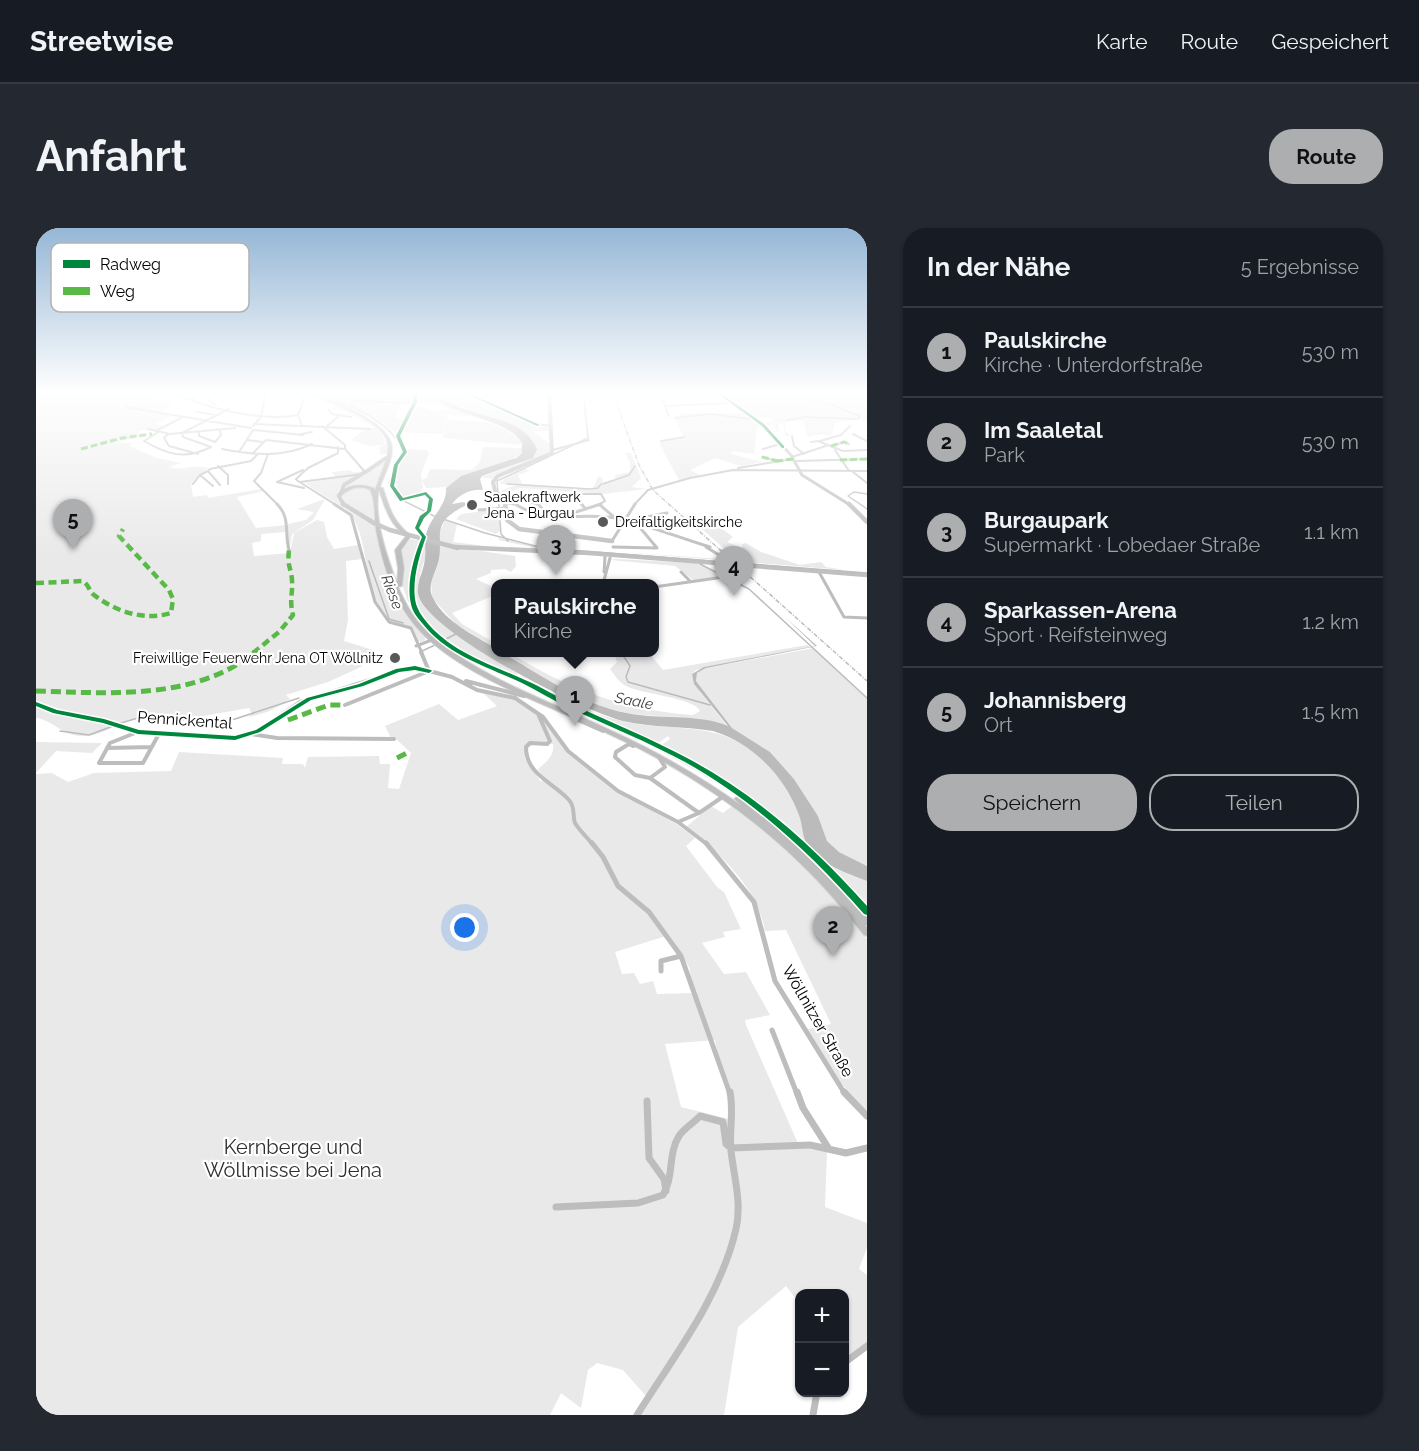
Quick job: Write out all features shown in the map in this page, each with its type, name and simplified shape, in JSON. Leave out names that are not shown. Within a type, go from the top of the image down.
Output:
[{"type":"main road","points":[[376,498],[389,454],[389,446]]},
{"type":"main road","points":[[393,446],[394,451],[381,488],[381,513],[399,586],[414,615],[434,639]]},
{"type":"main road","points":[[553,446],[549,456],[495,479],[495,491],[504,497],[509,523],[523,531],[612,544],[608,556]]},
{"type":"main road","points":[[339,495],[346,483],[389,454]]},
{"type":"main road","points":[[346,483],[371,488],[376,498],[380,531],[397,595],[408,614],[434,639],[481,671],[654,753],[728,794],[796,845],[838,887],[867,922]]},
{"type":"main road","points":[[339,495],[355,486]]},
{"type":"main road","points":[[381,488],[388,512],[398,529],[409,536]]},
{"type":"main road","points":[[339,495],[346,508],[374,523],[409,536],[448,546],[502,553],[608,556],[867,575]]},
{"type":"main road","points":[[399,586],[399,546],[409,536]]},
{"type":"main road","points":[[728,794],[795,853],[836,895],[867,933]]},
{"type":"street","points":[[154,446],[164,452],[190,458],[210,446]]},
{"type":"street","points":[[170,446],[198,454]]},
{"type":"street","points":[[230,450],[239,446]]},
{"type":"street","points":[[238,452],[242,446]]},
{"type":"street","points":[[193,484],[200,475],[218,466],[251,461],[260,446]]},
{"type":"street","points":[[279,446],[280,453]]},
{"type":"street","points":[[222,449],[268,454],[302,451],[309,446]]},
{"type":"street","points":[[298,481],[304,483],[363,473],[346,448],[333,446]]},
{"type":"street","points":[[553,450],[566,446]]},
{"type":"street","points":[[763,449],[772,446]]},
{"type":"street","points":[[782,446],[794,459],[798,470],[811,481],[847,501],[867,522]]},
{"type":"street","points":[[794,446],[804,454]]},
{"type":"street","points":[[794,459],[829,446]]},
{"type":"street","points":[[831,446],[838,449],[867,450]]},
{"type":"street","points":[[851,446],[853,450]]},
{"type":"street","points":[[338,447],[339,451],[335,455],[277,482],[307,489],[333,502],[351,515],[375,602],[389,622],[409,628],[429,671],[395,687],[345,705]]},
{"type":"street","points":[[838,449],[834,450],[839,453],[840,460],[850,471],[867,483]]},
{"type":"street","points":[[268,454],[261,473],[254,481],[285,512],[288,525],[285,537],[289,550]]},
{"type":"street","points":[[762,457],[778,461]]},
{"type":"street","points":[[637,525],[657,548],[612,544],[628,514],[648,490],[690,478],[778,461],[867,459]]},
{"type":"street","points":[[218,466],[228,475],[228,484]]},
{"type":"street","points":[[298,481],[296,479],[308,468]]},
{"type":"street","points":[[733,470],[867,471]]},
{"type":"street","points":[[208,471],[220,485]]},
{"type":"street","points":[[200,475],[213,486]]},
{"type":"street","points":[[298,481],[307,489]]},
{"type":"street","points":[[545,513],[567,513],[600,505],[605,501],[601,494],[572,494],[570,501]]},
{"type":"street","points":[[538,504],[546,499],[579,501],[585,508]]},
{"type":"street","points":[[526,501],[538,504],[545,513],[554,517]]},
{"type":"street","points":[[479,510],[514,503],[533,514],[554,517],[614,518],[710,547]]},
{"type":"street","points":[[600,505],[614,518]]},
{"type":"street","points":[[624,520],[638,520],[667,513]]},
{"type":"street","points":[[705,546],[719,555]]},
{"type":"street","points":[[604,579],[608,556]]},
{"type":"street","points":[[681,572],[690,581]]},
{"type":"street","points":[[819,572],[844,617],[867,618]]},
{"type":"street","points":[[659,585],[731,576]]},
{"type":"street","points":[[416,646],[434,639]]},
{"type":"street","name":"Pennickental","points":[[36,704],[55,712],[104,721],[138,732],[223,738],[251,734],[309,699],[353,687],[398,670],[415,668],[429,671]]},
{"type":"street","name":"Wöllnitzer Straße","points":[[429,671],[452,677],[477,690],[514,698],[547,721],[568,751],[618,790],[675,821],[711,847],[754,902],[775,981],[839,1087],[867,1116]]},
{"type":"street","points":[[452,677],[534,699],[664,762],[665,767],[650,778]]},
{"type":"street","points":[[536,712],[550,741],[547,744],[530,743],[526,747],[526,756],[537,775],[569,800],[574,808],[575,822],[603,857],[618,886],[649,912],[687,966],[692,990],[710,1031],[733,1108],[731,1148],[737,1173],[738,1215],[714,1293],[637,1415]]},
{"type":"street","points":[[138,732],[117,738],[107,748],[99,763],[101,765],[144,763],[160,732]]},
{"type":"street","points":[[251,734],[268,738],[394,739]]},
{"type":"street","points":[[629,744],[616,752],[615,757],[635,775],[650,778],[699,813]]},
{"type":"street","points":[[107,748],[153,747]]},
{"type":"street","points":[[675,821],[699,813],[728,794]]},
{"type":"street","points":[[661,971],[661,961],[681,956]]},
{"type":"street","points":[[772,1030],[802,1108],[829,1149]]},
{"type":"street","points":[[647,1101],[649,1158],[664,1179],[666,1191]]},
{"type":"street","points":[[556,1207],[638,1203],[659,1197],[666,1191],[673,1173],[673,1153],[679,1136],[700,1116],[723,1122],[726,1144],[731,1148],[810,1145],[846,1153],[867,1148]]},
{"type":"street","points":[[849,1359],[867,1346]]},
{"type":"street","points":[[813,1415],[816,1397]]},
{"type":"green space","points":[[36,446],[130,446],[157,458],[181,463],[169,467],[208,468],[191,484],[193,497],[207,495],[208,498],[262,489],[264,491],[237,497],[256,528],[287,525],[285,532],[261,534],[261,541],[252,543],[254,556],[290,553],[294,533],[317,520],[324,522],[327,537],[334,549],[358,545],[362,559],[346,561],[348,620],[344,641],[373,650],[359,665],[363,666],[328,682],[286,695],[290,699],[280,706],[248,717],[252,714],[249,708],[198,717],[190,721],[150,715],[128,720],[99,733],[83,736],[70,734],[36,718]]},
{"type":"green space","points":[[389,446],[386,454],[379,454],[381,449],[377,449]]},
{"type":"green space","points":[[524,446],[550,446],[550,452],[492,479],[481,477],[525,461]]},
{"type":"green space","points":[[661,446],[755,446],[754,454],[732,451],[731,454],[763,462],[741,466],[715,458],[690,470],[700,475],[679,480]]},
{"type":"green space","points":[[483,447],[522,448],[522,453],[509,461],[461,476],[447,487],[426,488],[422,480],[427,478],[430,469],[472,470],[480,462]]},
{"type":"green space","points":[[406,449],[427,450],[429,453],[421,474],[423,488],[421,489],[424,492],[402,499],[393,486],[400,486],[393,485],[397,465]]},
{"type":"green space","points":[[625,453],[631,453],[641,478],[632,487],[647,489],[603,494],[520,488],[502,494],[502,490],[517,485],[499,484],[507,476],[526,468],[529,471],[518,475],[522,484],[593,489],[598,477],[602,477],[603,482],[615,479],[615,475],[630,472],[630,463]]},
{"type":"green space","points":[[386,459],[375,493],[370,489],[377,523],[346,506],[341,497],[356,486],[340,492],[352,480]]},
{"type":"green space","points":[[350,470],[362,472],[339,489],[337,499],[344,508],[304,483],[311,487],[306,483],[336,478],[332,472]]},
{"type":"green space","points":[[325,499],[313,520],[292,534],[290,547],[286,537],[288,524],[306,520],[314,512],[297,509]]},
{"type":"green space","points":[[345,509],[378,527],[393,586],[406,613],[426,637],[424,641],[415,642],[412,628],[392,622],[380,609],[369,580],[360,533],[354,520]]},
{"type":"green space","points":[[499,509],[500,531],[496,534],[456,519],[461,514]]},
{"type":"green space","points":[[685,514],[709,526],[717,525],[733,537],[727,542],[743,549],[742,544],[746,543],[761,552],[800,565],[821,562],[826,567],[845,570],[619,552],[737,560]]},
{"type":"green space","points":[[445,520],[457,524],[453,542],[525,551],[439,543],[438,536]]},
{"type":"green space","points":[[498,538],[564,552],[527,551],[531,547]]},
{"type":"green space","points":[[411,539],[421,541],[416,551],[412,599],[408,602],[402,584],[400,547]]},
{"type":"green space","points":[[422,541],[426,542],[425,558],[420,574],[425,607],[452,631],[518,674],[513,677],[506,675],[469,656],[442,639],[422,620],[416,610],[414,598]]},
{"type":"green space","points":[[439,545],[515,556],[516,566],[511,572],[505,569],[491,570],[491,573],[476,579],[491,586],[491,597],[452,613],[462,624],[491,641],[491,646],[456,624],[432,598],[431,580],[437,568]]},
{"type":"green space","points":[[611,560],[696,563],[727,577],[693,580],[675,566]]},
{"type":"green space","points":[[807,645],[810,647],[696,670],[692,674],[700,692],[728,727],[691,718],[640,715],[611,709],[563,688],[510,657],[516,657],[575,687],[620,703],[668,713],[693,715],[700,711],[678,699],[626,686],[610,669],[617,662],[615,657],[652,657],[663,670]]},
{"type":"green space","points":[[814,648],[867,698],[867,866],[839,852],[827,841],[818,816],[794,779],[770,752],[732,728],[696,681],[697,673],[706,668]]},
{"type":"green space","points":[[522,676],[572,703],[599,714],[642,725],[719,734],[748,748],[765,762],[786,787],[796,806],[811,848],[835,868],[867,881],[867,910],[821,861],[772,818],[718,779],[660,746],[670,739],[668,736],[657,744],[518,679]]},
{"type":"green space","points":[[529,688],[644,739],[727,786],[724,787],[651,745]]},
{"type":"green space","name":"Kernberge und Wöllmisse bei Jena","points":[[482,692],[512,698],[546,721],[566,751],[617,791],[678,825],[695,838],[686,846],[717,887],[724,892],[741,929],[723,932],[725,937],[702,943],[724,974],[746,972],[770,1015],[745,1020],[746,1025],[800,1148],[827,1151],[825,1207],[867,1223],[867,1248],[859,1269],[867,1275],[867,1343],[849,1356],[849,1289],[795,1289],[795,1298],[786,1286],[738,1327],[724,1415],[635,1415],[646,1396],[623,1370],[597,1363],[588,1370],[581,1408],[561,1393],[550,1415],[36,1415],[36,774],[52,773],[68,782],[94,773],[171,771],[179,752],[283,758],[282,764],[303,764],[305,768],[308,757],[379,756],[380,764],[390,764],[388,788],[399,789],[411,753],[395,738],[391,738],[385,726],[439,704],[458,720],[497,706]],"holes":[[[530,742],[553,744],[551,755],[538,769],[544,778],[541,782],[525,758],[525,746]],[[669,935],[689,967],[694,993],[657,994],[653,981],[640,984],[634,973],[622,974],[615,952]],[[715,1040],[730,1090],[734,1110],[733,1120],[681,1107],[665,1044]]]},
{"type":"green space","points":[[36,742],[102,743],[92,753],[56,751],[36,773]]},
{"type":"green space","points":[[725,799],[795,855],[834,896],[867,939],[867,1111],[836,1078],[808,1029],[831,1024],[786,930],[765,931],[761,915],[746,886],[724,860],[686,827],[711,806],[723,813],[732,806]]},
{"type":"shaded area","points":[[522,446],[535,446],[537,449],[533,458],[482,476],[480,479],[483,490],[466,493],[452,504],[463,502],[469,504],[455,511],[442,525],[439,558],[431,588],[432,596],[439,608],[461,627],[491,646],[491,657],[510,657],[594,703],[627,713],[704,719],[728,726],[694,684],[692,674],[704,667],[815,646],[784,616],[817,646],[706,668],[697,673],[696,681],[732,728],[770,752],[794,779],[818,816],[827,841],[839,852],[867,866],[867,881],[835,868],[814,853],[806,843],[799,815],[785,788],[766,763],[741,744],[713,731],[623,721],[576,703],[508,668],[475,648],[447,628],[427,609],[418,593],[426,537],[442,505],[446,488],[461,476],[516,458],[522,453]]},
{"type":"waterway","points":[[603,484],[629,475],[635,466]]},
{"type":"waterway","points":[[507,484],[590,489],[598,488],[601,484]]},
{"type":"waterway","name":"Riese","points":[[369,561],[389,619],[403,623]]},
{"type":"waterway","points":[[446,639],[456,634]]},
{"type":"waterway","points":[[422,651],[435,645]]},
{"type":"waterway","name":"Saale","points":[[624,657],[630,666],[626,677],[628,682],[710,705]]},
{"type":"waterway","points":[[194,721],[235,719],[299,698]]},
{"type":"waterway","points":[[118,724],[151,714],[191,721]]},
{"type":"waterway","points":[[60,731],[89,735],[113,726]]},
{"type":"tram line","points":[[401,446],[403,449],[389,483],[396,497],[434,516],[505,538]]},
{"type":"tram line","points":[[505,538],[501,534],[497,481],[570,446]]},
{"type":"tram line","points":[[867,494],[854,492],[848,496],[867,509]]},
{"type":"tram line","points":[[505,538],[543,548],[867,573]]},
{"type":"tram line","points":[[700,564],[749,589],[867,698]]},
{"type":"railway","points":[[632,446],[639,465],[653,490],[867,681]]},
{"type":"marked path","points":[[81,449],[91,446]]},
{"type":"marked path","points":[[762,457],[778,461]]},
{"type":"marked path","points":[[776,461],[793,459]]},
{"type":"marked path","points":[[840,460],[867,459]]},
{"type":"marked path","points":[[36,583],[83,581],[87,583],[92,594],[130,613],[150,617],[171,613],[172,595],[149,565],[119,536],[123,529]]},
{"type":"marked path","points":[[36,691],[113,692],[167,688],[193,683],[239,664],[279,632],[293,615],[289,598],[292,579],[287,566],[289,550]]},
{"type":"marked path","points":[[288,720],[329,705],[345,705]]},
{"type":"marked path","points":[[397,758],[409,752]]},
{"type":"cycle path","points":[[403,446],[405,452],[396,465],[392,486],[402,500],[426,493],[431,499],[429,511],[422,517],[417,528],[424,537],[416,563],[412,595],[416,611],[435,634],[460,653],[658,746],[688,761],[738,792],[762,809],[806,848],[867,912]]},
{"type":"cycle path","points":[[36,704],[55,712],[104,721],[138,732],[235,738],[258,731],[309,699],[361,685],[398,670],[415,668],[429,671]]},
{"type":"place","name":"Saalekraftwerk Jena - Burgau","points":[[472,505]]},
{"type":"place","name":"Dreifaltigkeitskirche","points":[[603,522]]},
{"type":"place","name":"Johannisberg","points":[[73,549]]},
{"type":"place","name":"Burgaupark","points":[[556,575]]},
{"type":"place","name":"Sparkassen-Arena","points":[[734,596]]},
{"type":"place","name":"Freiwillige Feuerwehr Jena OT Wöllnitz","points":[[395,658]]},
{"type":"place","name":"Paulskirche","points":[[575,726]]},
{"type":"place","name":"Im Saaletal","points":[[833,956]]}]
